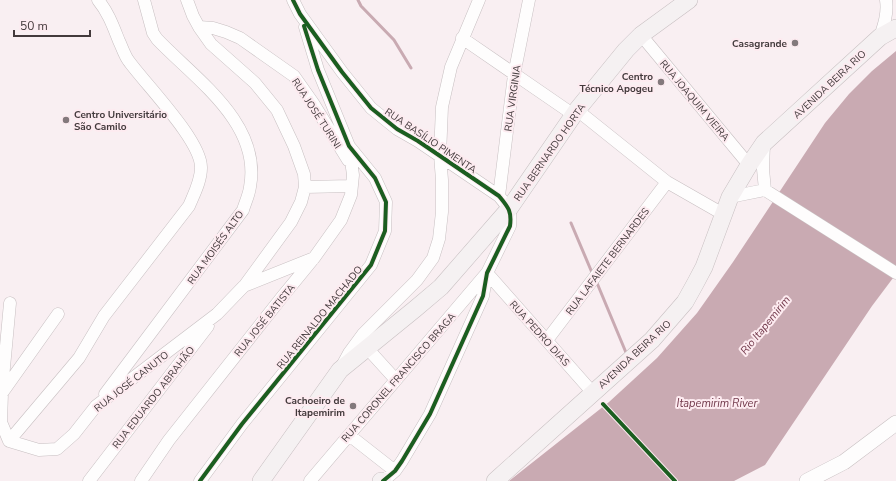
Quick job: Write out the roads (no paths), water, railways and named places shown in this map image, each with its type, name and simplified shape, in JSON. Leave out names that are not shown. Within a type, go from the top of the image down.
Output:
[{"type":"main road","name":"RUA BERNARDO HORTA","points":[[261,481],[340,370],[441,287],[504,202],[626,50],[641,35],[689,0]]},
{"type":"main road","name":"AVENIDA BEIRA RIO","points":[[495,481],[652,340],[685,302],[704,266],[730,197],[764,143],[880,37],[896,28]]},
{"type":"street","points":[[10,303],[2,364],[1,422],[9,441],[79,358],[104,316],[189,206],[197,188],[201,167],[195,148],[184,130],[127,58],[105,8],[98,0]]},
{"type":"street","name":"RUA MOISÉS ALTO","points":[[96,406],[243,210],[250,187],[251,171],[247,142],[238,124],[206,86],[156,39],[144,0]]},
{"type":"street","points":[[187,0],[193,16],[211,44],[255,83],[277,110],[294,146],[304,174],[306,187],[301,202],[291,222],[244,286]]},
{"type":"street","name":"RUA BASÍLIO PIMENTA","points":[[293,0],[300,14],[342,72],[371,108],[397,129],[440,155],[504,202]]},
{"type":"street","points":[[340,370],[349,353],[364,334],[417,280],[433,258],[439,239],[442,212],[440,155],[442,107],[450,67],[479,0]]},
{"type":"street","name":"RUA VIRGINIA","points":[[487,273],[510,226],[511,218],[504,202],[514,75],[529,0]]},
{"type":"street","points":[[880,37],[884,26],[887,8],[886,0]]},
{"type":"street","name":"RUA REINALDO MACHADO","points":[[200,481],[242,424],[371,265],[385,231],[386,202],[374,178],[349,146],[318,70],[300,14]]},
{"type":"street","name":"RUA JOSÉ TURINI","points":[[199,27],[213,28],[240,38],[294,76],[313,103],[351,165]]},
{"type":"street","name":"RUA JOAQUIM VIEIRA","points":[[641,35],[749,165]]},
{"type":"street","points":[[462,38],[514,75],[576,113],[667,182],[723,214]]},
{"type":"street","points":[[764,143],[763,169],[767,191]]},
{"type":"street","name":"RUA JOSÉ BATISTA","points":[[141,481],[169,440],[314,258],[341,220],[351,195],[352,186],[349,146]]},
{"type":"street","name":"RUA LAFAIETE BERNARDES","points":[[547,340],[667,182]]},
{"type":"street","points":[[306,187],[352,186]]},
{"type":"street","points":[[730,197],[767,191],[896,273]]},
{"type":"street","name":"RUA JOSÉ CANUTO","points":[[9,441],[39,450],[57,449],[74,434],[96,406],[217,314],[244,286],[314,258]]},
{"type":"street","points":[[349,435],[385,478],[415,441],[430,414],[483,296],[487,273]]},
{"type":"street","name":"RUA PEDRO DIAS","points":[[487,273],[593,393]]},
{"type":"street","name":"RUA CORONEL FRANCISCO BRAGA","points":[[310,481],[487,273]]},
{"type":"street","points":[[2,393],[58,314]]},
{"type":"street","name":"RUA EDUARDO ABRAHÃO","points":[[89,481],[217,314]]},
{"type":"street","points":[[367,348],[396,380]]},
{"type":"street","points":[[807,481],[844,462],[896,423]]},
{"type":"water","name":"Itapemirim River","points":[[896,51],[896,274],[872,306],[765,465],[734,481],[509,481],[609,402],[657,358],[697,313],[733,262],[825,123],[849,94],[872,71]]},
{"type":"waterway","points":[[358,0],[361,6],[394,40],[411,68]]},
{"type":"waterway","points":[[571,223],[593,275]]},
{"type":"waterway","points":[[597,283],[627,355]]},
{"type":"place","name":"Casagrande","points":[[795,43]]},
{"type":"place","name":"Centro Técnico Apogeu","points":[[661,82]]},
{"type":"place","name":"Centro Universitário São Camilo","points":[[66,120]]},
{"type":"place","name":"Cachoeiro de Itapemirim","points":[[353,406]]},
{"type":"water label","name":"Rio Itapemirim","points":[[765,325]]}]
